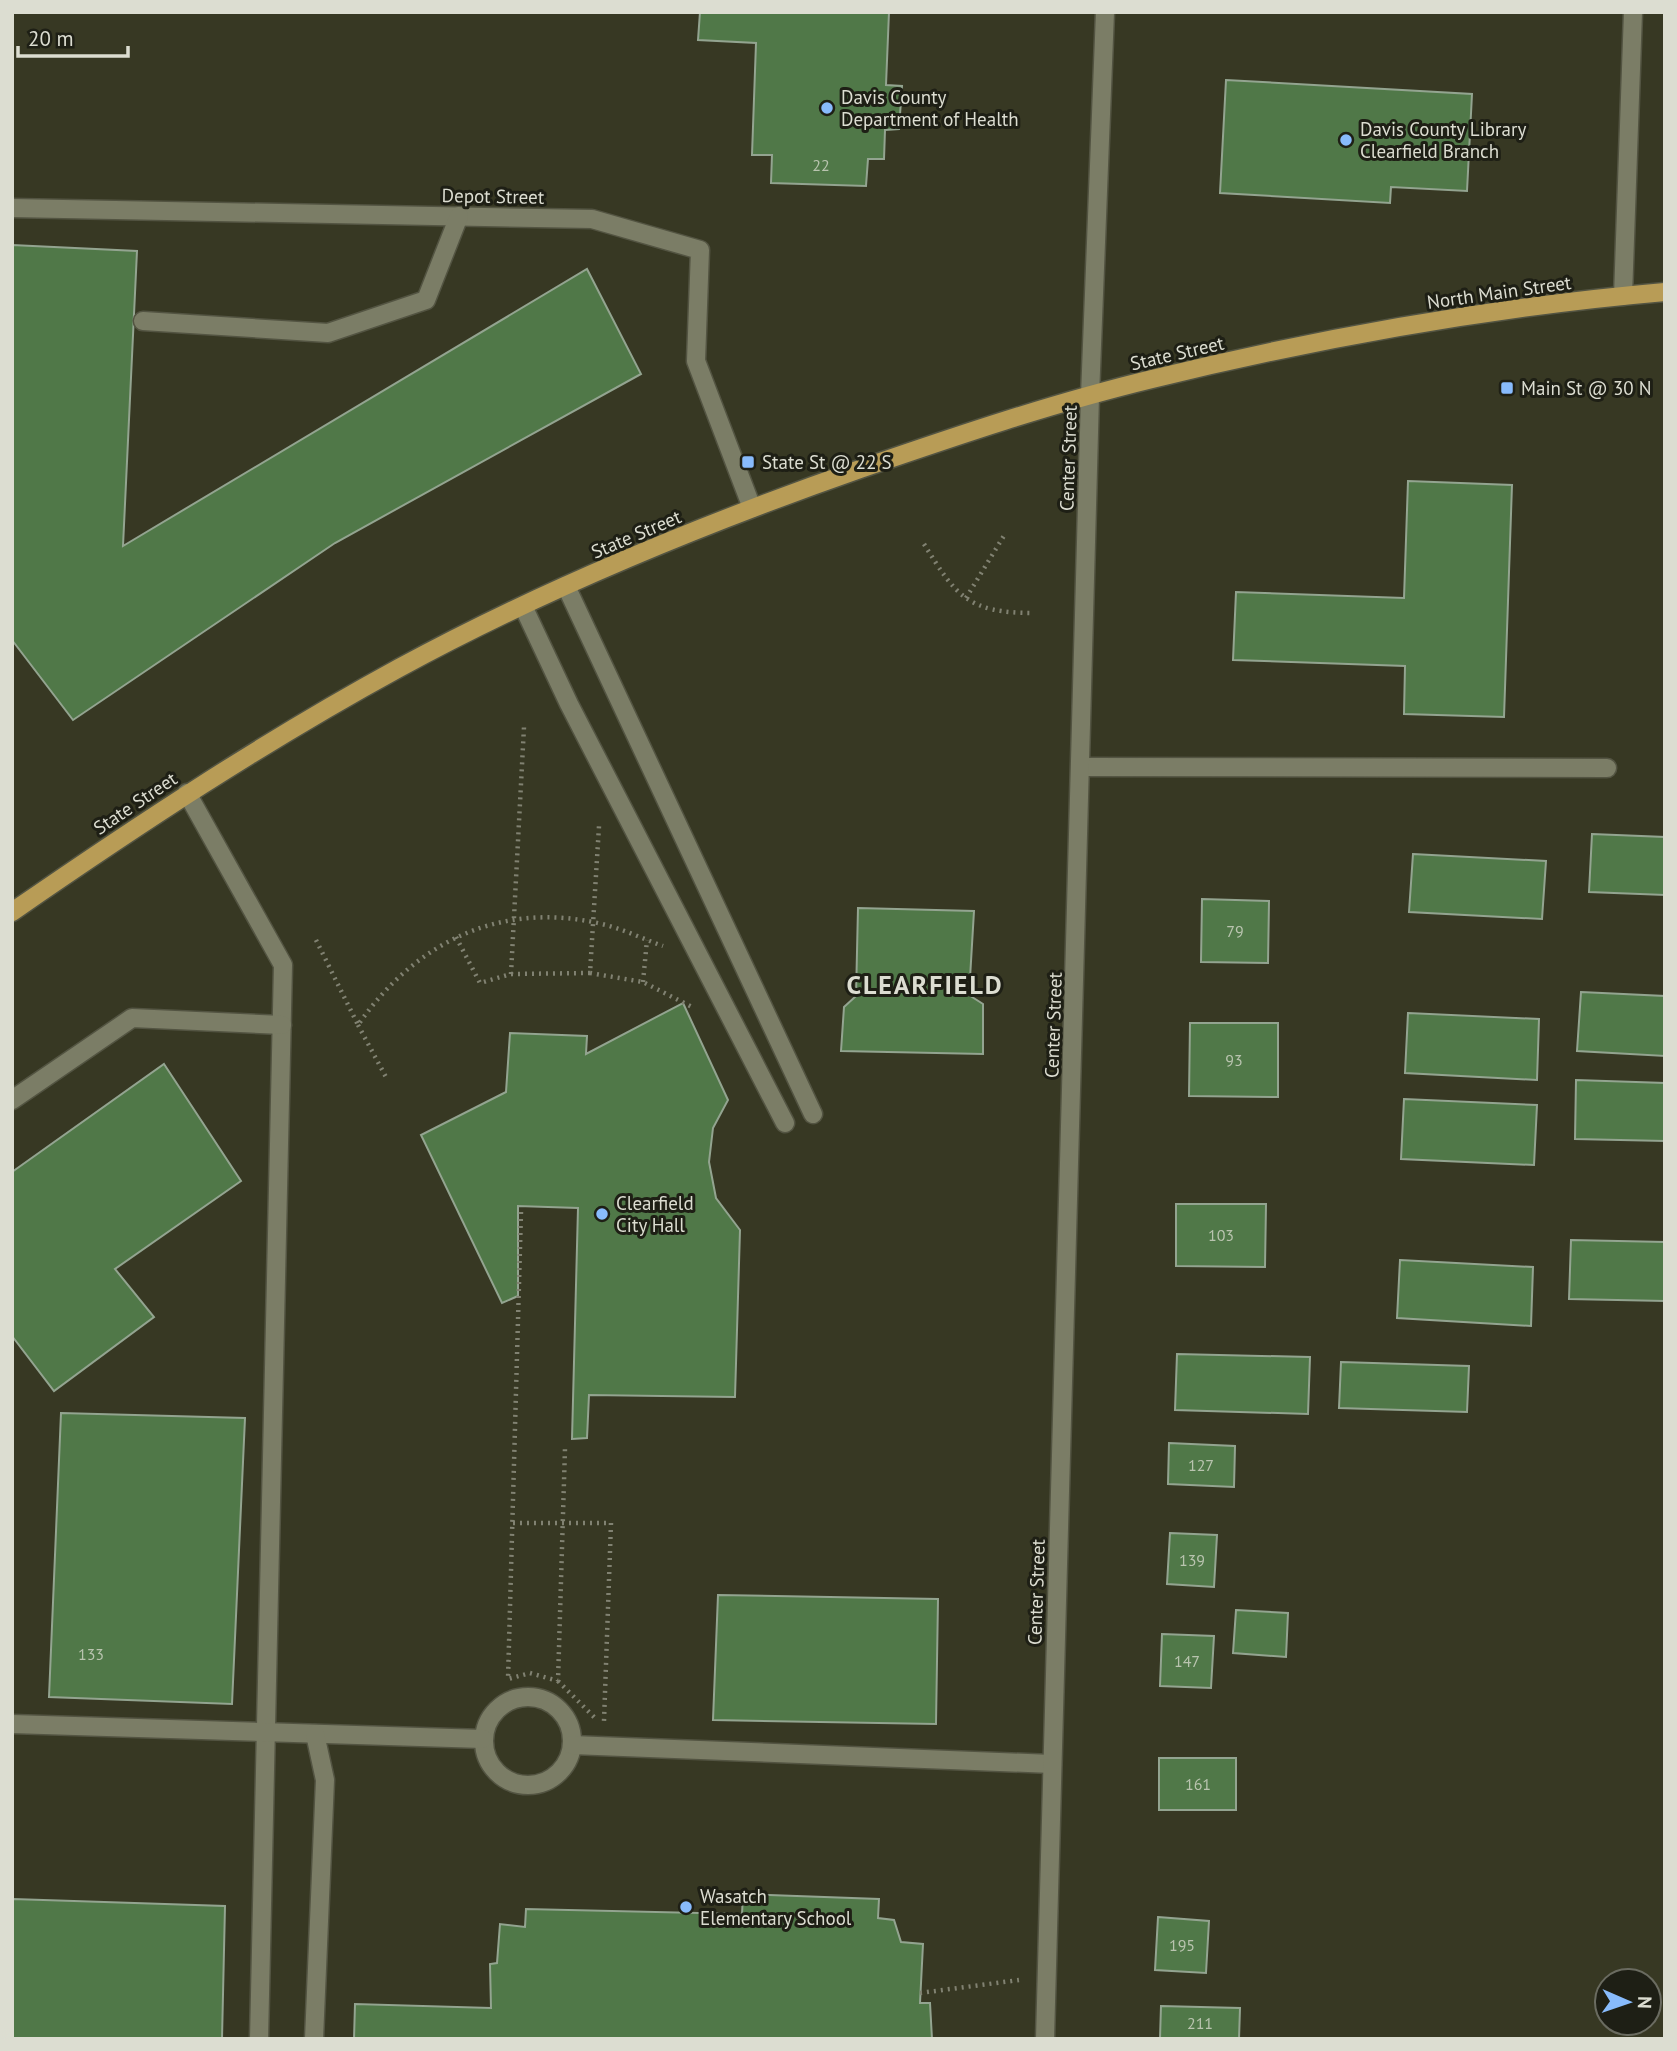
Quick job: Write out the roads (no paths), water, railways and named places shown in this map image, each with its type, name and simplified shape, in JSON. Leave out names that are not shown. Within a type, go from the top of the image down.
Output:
[{"type":"main road","name":"North Main Street","points":[[1340,338],[1665,292]]},
{"type":"main road","name":"State Street","points":[[12,912],[187,793],[370,684],[566,586],[752,508],[902,455],[1150,379],[1340,338]]},
{"type":"street","name":"Center Street","points":[[1045,2039],[1090,396],[1104,12]]},
{"type":"street","points":[[1623,296],[1633,12]]},
{"type":"street","name":"Depot Street","points":[[12,208],[592,219],[700,250],[696,361],[752,508]]},
{"type":"street","points":[[143,321],[328,332],[426,300],[459,216]]},
{"type":"street","points":[[566,586],[813,1114]]},
{"type":"street","points":[[523,606],[569,704],[785,1123]]},
{"type":"street","points":[[1081,767],[1607,768]]},
{"type":"street","points":[[187,793],[284,965],[259,2039]]},
{"type":"street","points":[[12,1100],[132,1018],[282,1025]]},
{"type":"street","points":[[535,1696],[554,1704],[565,1715],[571,1729],[572,1745],[565,1766],[554,1778],[524,1786],[504,1779],[492,1769],[483,1739],[493,1713],[505,1702],[535,1696]]},
{"type":"street","points":[[12,1724],[483,1739]]},
{"type":"street","points":[[314,2039],[325,1780],[315,1734]]},
{"type":"street","points":[[572,1745],[1052,1764]]},
{"type":"place","name":"Davis County Department of Health","points":[[827,108]]},
{"type":"place","name":"Davis County Library Clearfield Branch","points":[[1346,140]]},
{"type":"place","name":"Main St @ 30 N","points":[[1507,388]]},
{"type":"place","name":"State St @ 22 S","points":[[748,462]]},
{"type":"place","name":"Clearfield City Hall","points":[[602,1214]]},
{"type":"place","name":"Wasatch Elementary School","points":[[686,1907]]},
{"type":"district","name":"CLEARFIELD","points":[[925,985]]}]
